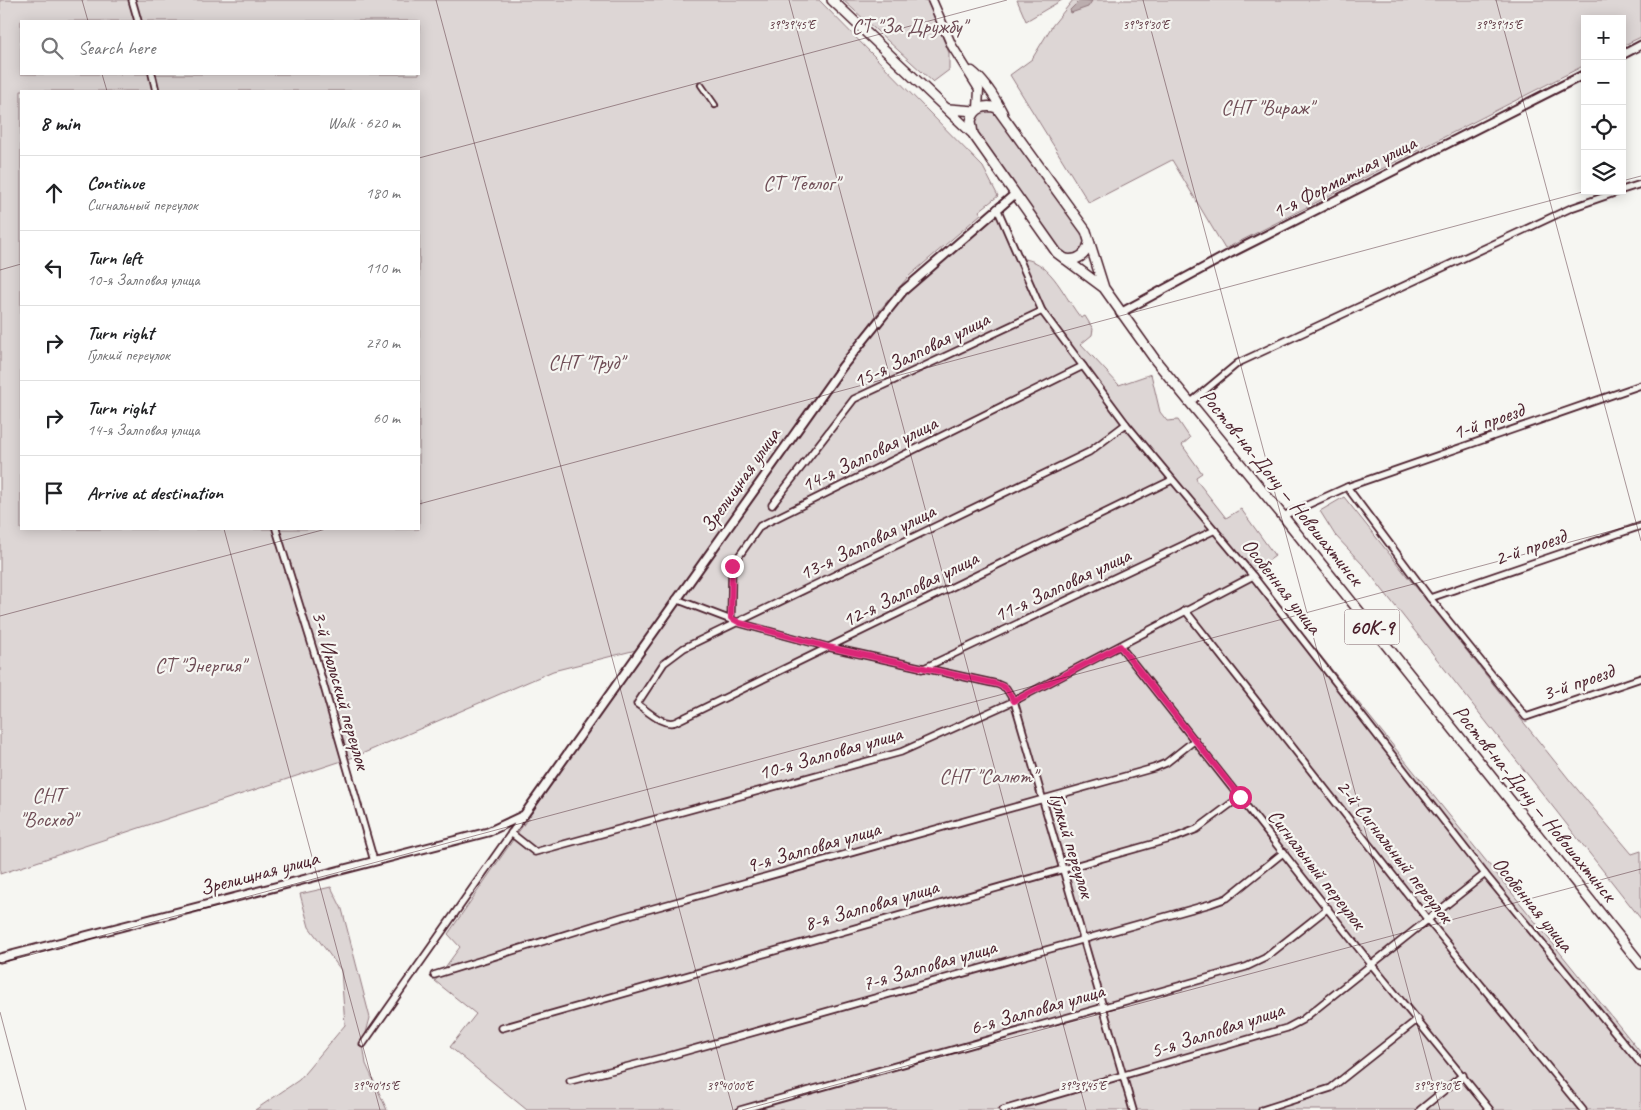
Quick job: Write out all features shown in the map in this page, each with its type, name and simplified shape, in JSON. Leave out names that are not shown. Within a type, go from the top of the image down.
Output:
[{"type":"main road","points":[[832,0],[949,109],[973,134],[1057,253],[1104,288]]},
{"type":"main road","points":[[932,0],[952,46],[979,90],[976,110],[970,121],[973,134]]},
{"type":"main road","points":[[964,65],[981,78],[996,97],[1003,113],[1086,231],[1104,288]]},
{"type":"main road","points":[[949,109],[976,110],[991,106],[1003,113]]},
{"type":"main road","points":[[1064,258],[1079,258],[1085,253],[1089,243]]},
{"type":"main road","name":"Ростов-на-Дону — Новошахтинск","points":[[1104,288],[1156,361],[1283,516],[1641,964]]},
{"type":"street","points":[[132,0],[138,20]]},
{"type":"street","points":[[1626,53],[1641,45]]},
{"type":"street","points":[[152,75],[156,90]]},
{"type":"street","name":"1-я Форматная улица","points":[[1120,313],[1232,253],[1581,76]]},
{"type":"street","points":[[701,85],[715,105]]},
{"type":"street","points":[[1626,189],[1641,184]]},
{"type":"street","name":"Зрелищная улица","points":[[363,1044],[676,599],[842,367],[903,291],[1015,194]]},
{"type":"street","points":[[1190,403],[1238,363],[1571,208],[1609,195]]},
{"type":"street","name":"Особенная улица","points":[[997,208],[1042,311],[1126,424],[1216,530],[1485,874],[1641,1064]]},
{"type":"street","name":"15-я Залповая улица","points":[[772,505],[854,399],[1042,311]]},
{"type":"street","name":"14-я Залповая улица","points":[[731,618],[732,566],[760,526],[1083,366]]},
{"type":"street","name":"1-й проезд","points":[[1283,516],[1347,488],[1641,385]]},
{"type":"street","name":"13-я Залповая улица","points":[[637,704],[664,663],[684,648],[740,623],[1089,452],[1126,424]]},
{"type":"street","name":"12-я Залповая улица","points":[[637,704],[662,722],[669,724],[1172,480]]},
{"type":"street","points":[[1347,488],[1430,598]]},
{"type":"street","name":"2-й проезд","points":[[1430,598],[1641,526]]},
{"type":"street","name":"3-й Июльский переулок","points":[[276,530],[314,652],[374,861]]},
{"type":"street","name":"11-я Залповая улица","points":[[922,669],[1216,530]]},
{"type":"street","name":"10-я Залповая улица","points":[[511,833],[534,852],[544,850],[901,752],[1014,701],[1253,576]]},
{"type":"street","name":"3-й проезд","points":[[1430,598],[1526,717],[1641,678]]},
{"type":"street","name":"Гулкий переулок","points":[[676,599],[731,618],[740,623],[828,647],[997,684],[1006,688],[1014,701],[1134,1110]]},
{"type":"street","name":"2-й Сигнальный переулок","points":[[1185,610],[1428,920],[1583,1110]]},
{"type":"street","name":"Сигнальный переулок","points":[[1120,646],[1490,1110]]},
{"type":"street","name":"9-я Залповая улица","points":[[434,975],[631,914],[1042,800],[1166,763],[1195,740]]},
{"type":"street","name":"8-я Залповая улица","points":[[502,1028],[1177,837],[1197,829],[1240,797]]},
{"type":"street","name":"Зрелищная улица","points":[[0,958],[488,832],[524,815]]},
{"type":"street","name":"7-я Залповая улица","points":[[570,1081],[665,1057],[1227,898],[1284,852]]},
{"type":"street","name":"5-я Залповая улица","points":[[1003,1110],[1286,1028],[1302,1020],[1485,874]]},
{"type":"street","name":"6-я Залповая улица","points":[[740,1110],[1246,967],[1265,958],[1328,908]]},
{"type":"street","points":[[1262,1110],[1331,1088],[1418,1019]]},
{"type":"street","points":[[1420,1110],[1463,1076]]},
{"type":"green space","points":[[0,0],[819,0],[983,167],[998,196],[979,211],[981,214],[908,277],[879,311],[742,506],[636,650],[553,671],[357,756],[0,874]]},
{"type":"green space","name":"СТ \"За Дружбу\"","points":[[843,0],[927,0],[949,53],[949,70],[933,82]]},
{"type":"green space","points":[[1017,0],[1062,0],[1026,21]]},
{"type":"green space","name":"СНТ \"Вираж\"","points":[[1073,0],[1641,0],[1641,37],[1626,44],[1626,15],[1581,15],[1581,67],[1225,249],[1172,160],[1089,203],[1010,75],[1032,59],[1052,26]]},
{"type":"green space","points":[[990,110],[998,114],[1083,234],[1085,243],[1079,252],[1069,255],[1061,250],[976,129],[978,116]]},
{"type":"green space","name":"СНТ \"Салют\"","points":[[1000,210],[1026,270],[1024,259],[1034,262],[1050,274],[1081,318],[1085,316],[1093,329],[1092,335],[1081,344],[1119,385],[1151,374],[1160,412],[1167,421],[1178,420],[1190,438],[1182,445],[1202,473],[1196,477],[1197,481],[1226,518],[1241,509],[1275,556],[1253,572],[1641,1053],[1641,1110],[527,1110],[450,1047],[476,1014],[435,981],[460,947],[448,934],[644,650],[835,383],[912,284]]},
{"type":"green space","points":[[1344,497],[1572,783],[1632,854],[1641,851],[1641,919],[1363,565],[1335,535],[1320,511]]},
{"type":"green space","points":[[331,887],[342,909],[370,1018],[363,1044],[366,1064],[387,1110],[255,1110],[299,1080],[345,1025],[341,970],[309,927],[300,894]]},
{"type":"shaded area","points":[[1080,0],[1092,1],[1088,7],[1071,13],[1070,10]]},
{"type":"route","points":[[732,566],[731,618],[740,623],[828,647],[997,684],[1006,688],[1014,701],[1120,646],[1240,797]]},
{"type":"park label","name":"СТ \"Геолог\"","points":[[801,183]]},
{"type":"park label","name":"СНТ \"Труд\"","points":[[586,362]]},
{"type":"park label","name":"СТ \"Энергия\"","points":[[200,665]]},
{"type":"park label","name":"СНТ \"Восход\"","points":[[48,807]]}]
